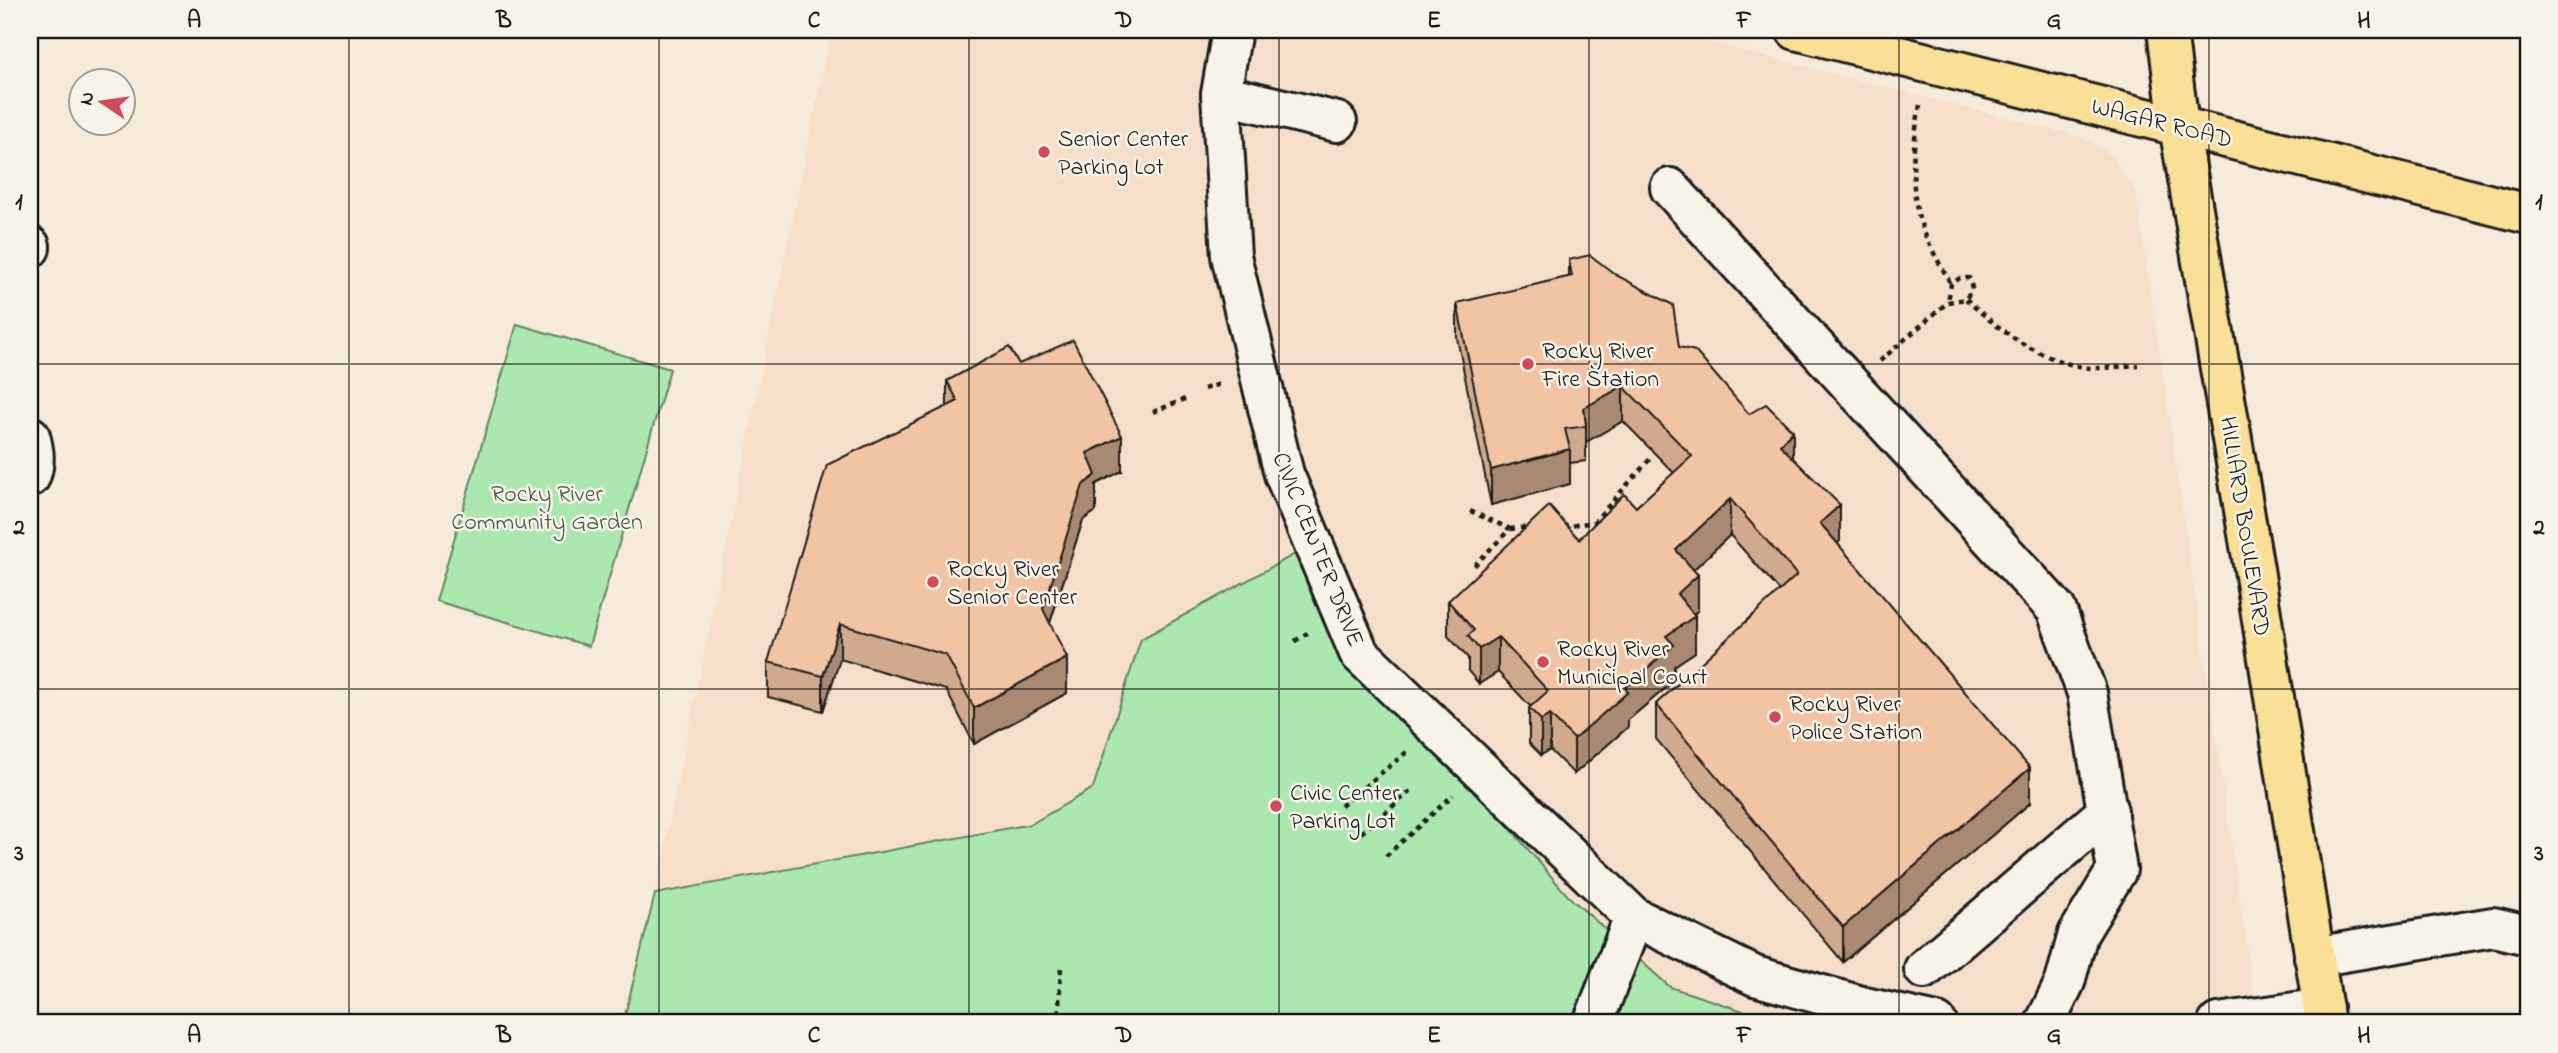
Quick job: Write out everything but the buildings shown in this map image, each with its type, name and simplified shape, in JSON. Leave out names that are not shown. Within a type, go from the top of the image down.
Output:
[{"type":"main road","name":"WAGAR ROAD","points":[[1796,30],[2528,214]]},
{"type":"main road","name":"HILLIARD BOULEVARD","points":[[2167,30],[2179,126],[2254,569],[2324,1016]]},
{"type":"street","name":"CIVIC CENTER DRIVE","points":[[1231,30],[1222,94],[1231,256],[1284,474],[1359,653],[1634,917],[1755,976],[1865,1007],[1937,1023]]},
{"type":"street","points":[[1222,94],[1337,122]]},
{"type":"street","points":[[1670,188],[2056,609],[2087,693],[2117,870],[2078,934],[2066,982],[2045,1023]]},
{"type":"street","points":[[30,436],[34,451],[30,477]]},
{"type":"street","points":[[1924,969],[2108,811]]},
{"type":"street","points":[[1593,1023],[1634,917]]},
{"type":"street","points":[[2314,957],[2493,927],[2528,935]]},
{"type":"street","points":[[2218,1023],[2324,1016]]},
{"type":"path","points":[[1920,105],[1913,142],[1914,184],[1919,216],[1951,284],[1948,302]]},
{"type":"path","points":[[1951,284],[1960,278],[1969,278],[1972,288],[1966,299]]},
{"type":"path","points":[[1879,362],[1948,302],[1966,299]]},
{"type":"path","points":[[1966,299],[1994,325],[2040,355],[2085,368],[2138,365]]},
{"type":"path","points":[[1153,412],[1185,399]]},
{"type":"path","points":[[1561,527],[1594,522],[1651,458]]},
{"type":"path","points":[[1469,511],[1510,529],[1537,527]]},
{"type":"path","points":[[1472,568],[1510,529]]},
{"type":"path","points":[[1341,806],[1391,766]]},
{"type":"path","points":[[1361,833],[1412,790]]},
{"type":"path","points":[[1386,856],[1432,813]]},
{"type":"path","points":[[1058,1023],[1061,967]]},
{"type":"shaded area","points":[[831,30],[1662,30],[2081,137],[2110,154],[2136,192],[2258,1023],[1780,1023],[1670,987],[1568,896],[1526,848],[1314,599],[1295,554],[1141,639],[1093,788],[1031,824],[655,894]]},
{"type":"green space","name":"Rocky River Community Garden","points":[[517,324],[670,369],[589,646],[436,601]]},
{"type":"green space","points":[[1295,554],[1314,599],[1568,896],[1670,987],[1780,1023],[623,1023],[655,894],[1031,824],[1093,788],[1141,639]]},
{"type":"place","name":"Senior Center Parking Lot","points":[[1044,152]]},
{"type":"place","name":"Rocky River Fire Station","points":[[1528,364]]},
{"type":"place","name":"Rocky River Senior Center","points":[[933,582]]},
{"type":"place","name":"Rocky River Municipal Court","points":[[1543,662]]},
{"type":"place","name":"Rocky River Police Station","points":[[1775,717]]},
{"type":"place","name":"Civic Center Parking Lot","points":[[1276,806]]}]
